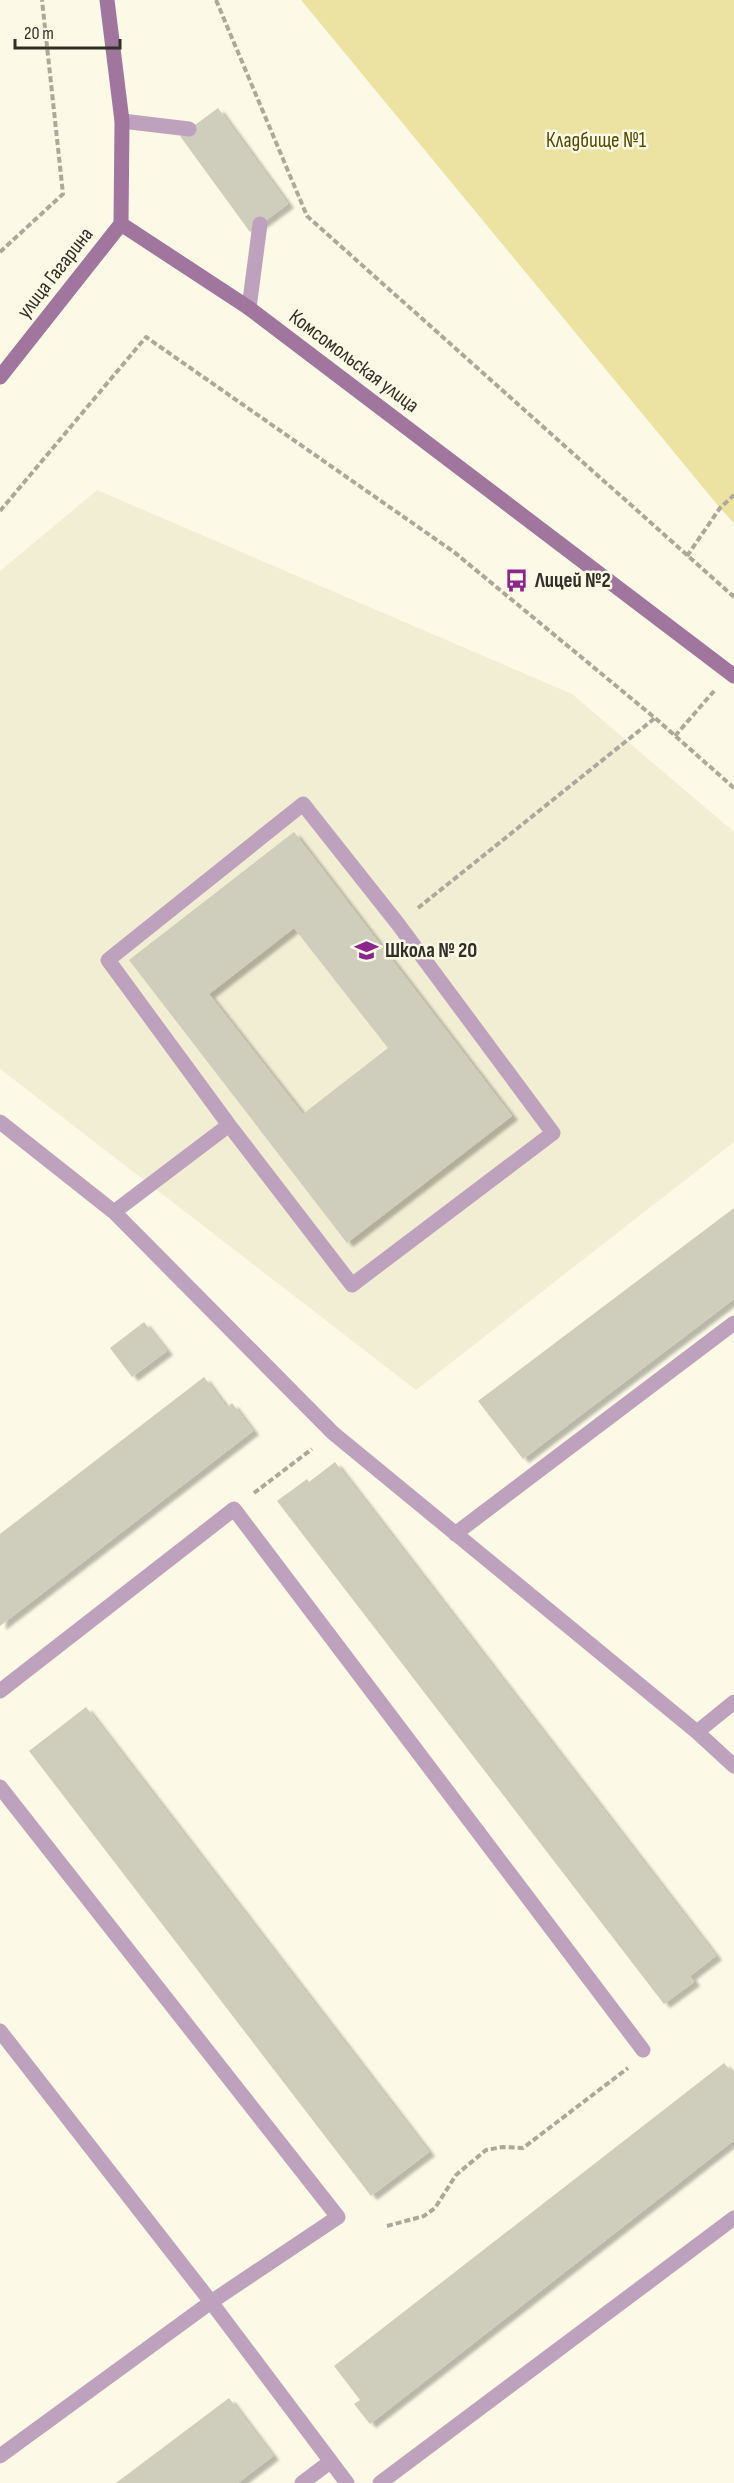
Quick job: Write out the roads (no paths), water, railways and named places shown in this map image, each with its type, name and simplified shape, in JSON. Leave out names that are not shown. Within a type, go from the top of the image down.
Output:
[{"type":"main road","points":[[107,0],[122,121],[122,224]]},
{"type":"main road","name":"Комсомольская улица","points":[[122,224],[249,308],[732,674]]},
{"type":"main road","name":"улица Гагарина","points":[[0,377],[122,224]]},
{"type":"lane","points":[[122,121],[189,129]]},
{"type":"lane","points":[[249,308],[260,224]]},
{"type":"lane","points":[[303,804],[398,924],[553,1132],[352,1285],[229,1125],[108,960],[303,804]]},
{"type":"lane","points":[[0,1122],[114,1212],[333,1433],[696,1732],[734,1766]]},
{"type":"lane","points":[[114,1212],[229,1125]]},
{"type":"lane","points":[[455,1534],[734,1323]]},
{"type":"lane","points":[[0,1691],[234,1509],[643,2050]]},
{"type":"lane","points":[[696,1732],[734,1702]]},
{"type":"lane","points":[[0,1787],[338,2217],[211,2302],[0,2456]]},
{"type":"lane","points":[[0,2031],[211,2302],[346,2483]]},
{"type":"lane","points":[[380,2483],[734,2218]]},
{"type":"lane","points":[[302,2483],[330,2462]]},
{"type":"place","name":"Лицей №2","points":[[517,580]]},
{"type":"place","name":"Школа № 20","points":[[367,950]]},
{"type":"park label","name":"Кладбище №1","points":[[596,140]]}]
